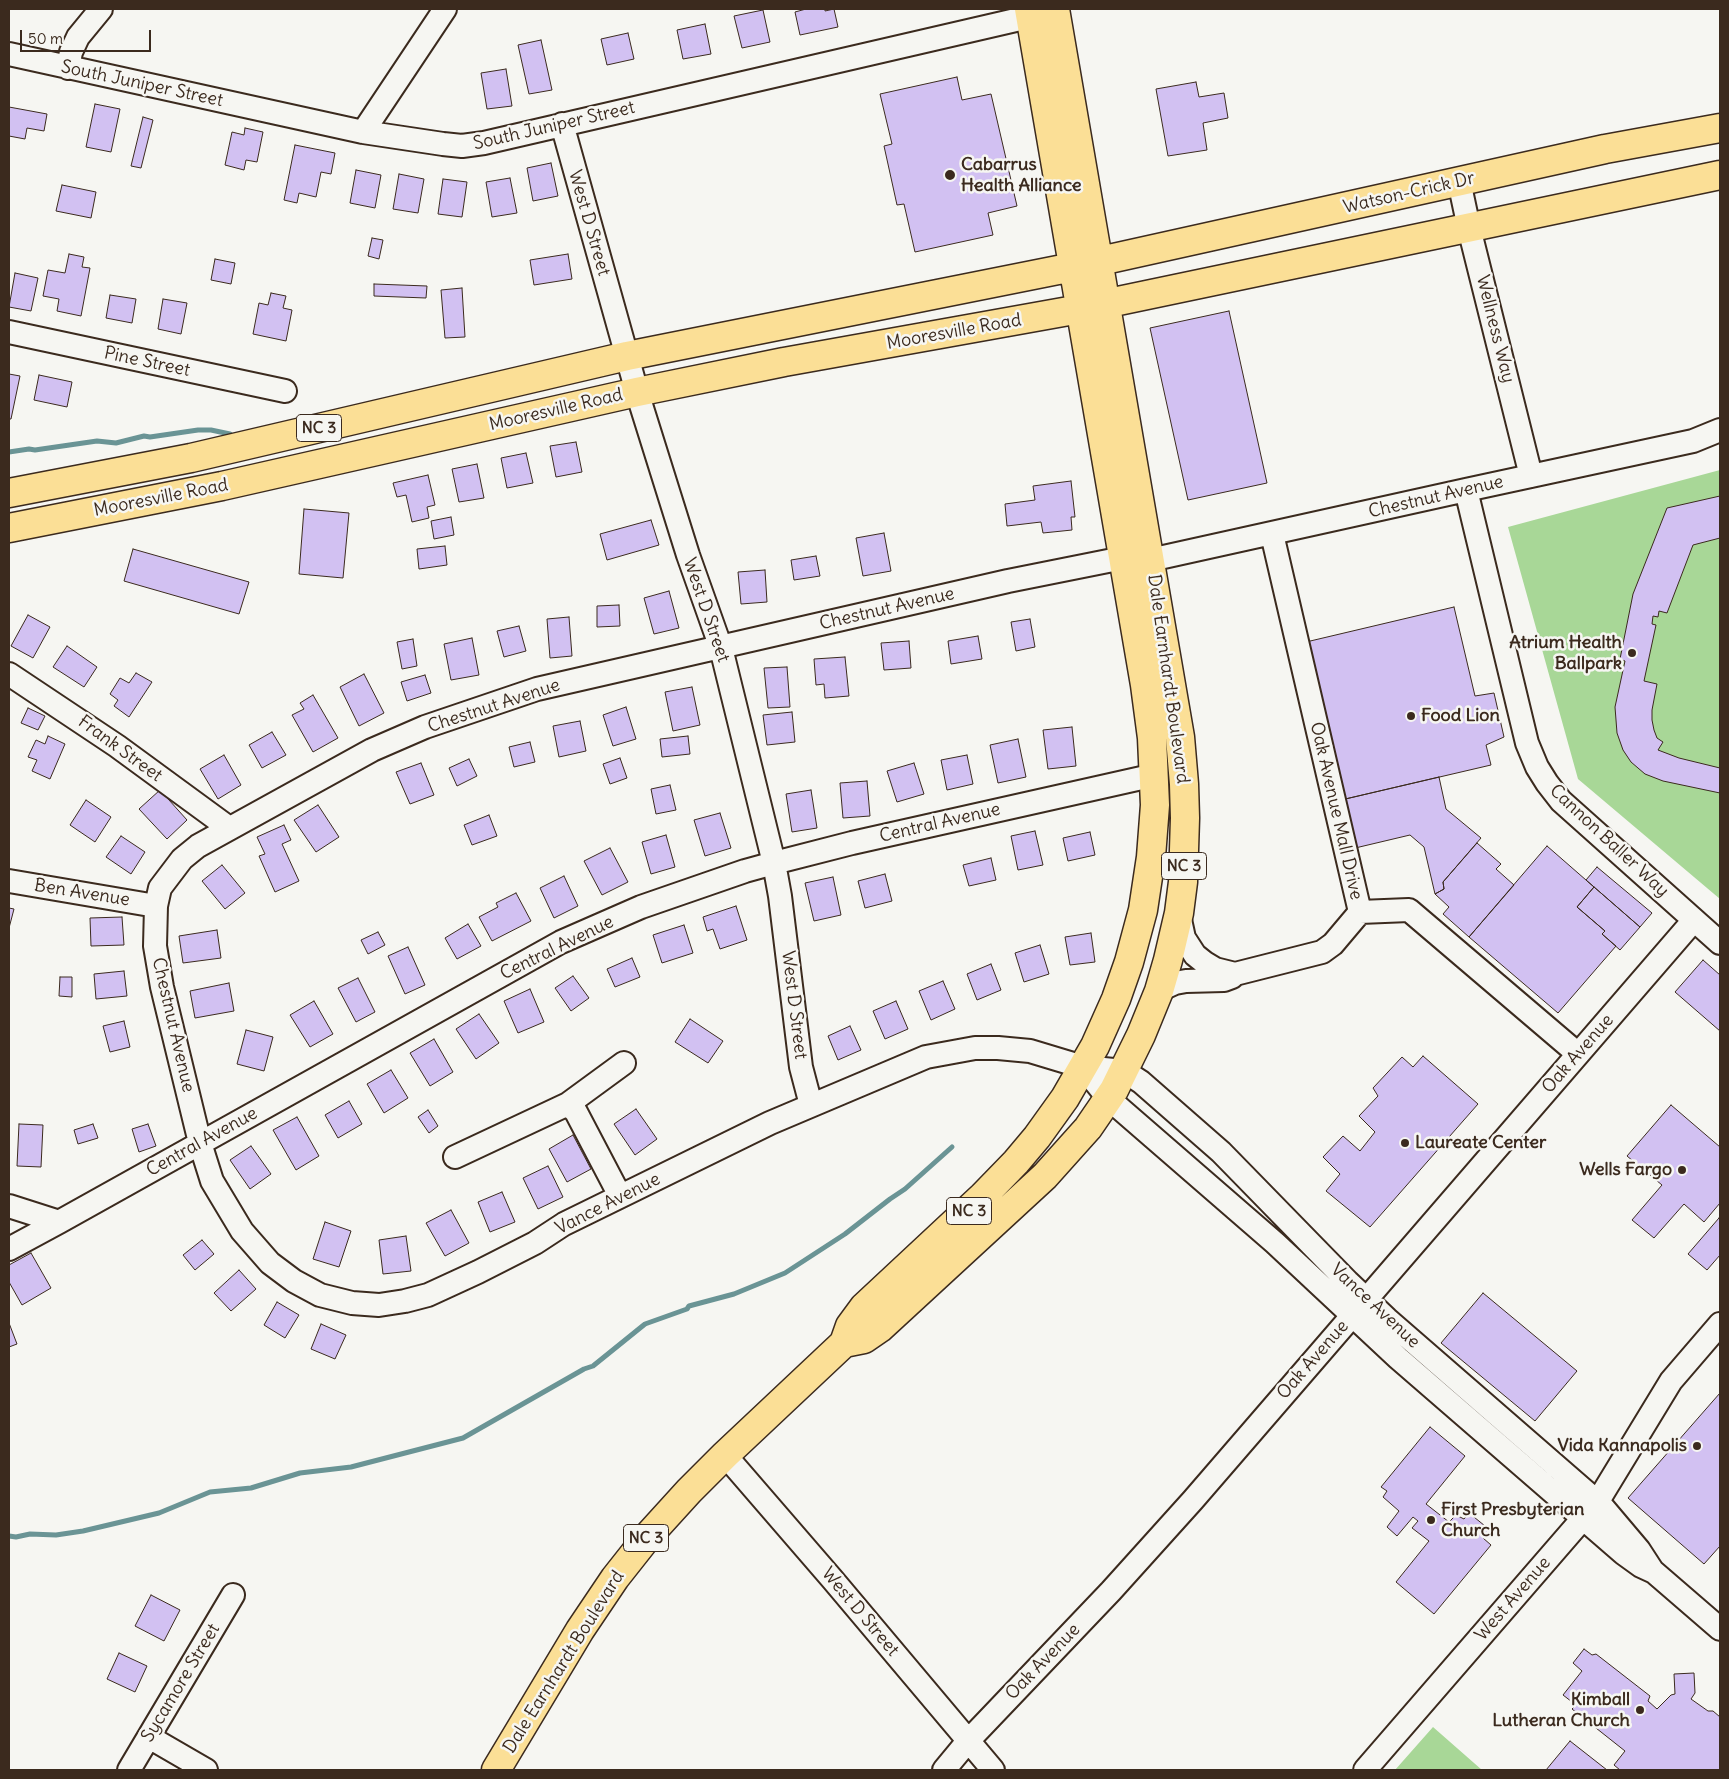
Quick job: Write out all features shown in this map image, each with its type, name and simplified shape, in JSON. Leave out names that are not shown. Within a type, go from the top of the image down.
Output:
[{"type":"main road","name":"Dale Earnhardt Boulevard","points":[[496,1770],[580,1630],[648,1534],[725,1455],[844,1343],[850,1326],[864,1307],[972,1207],[1016,1162],[1056,1112],[1083,1067],[1118,994],[1140,923],[1151,857],[1155,818],[1155,775],[1147,698],[1123,558],[1093,306],[1047,11]]},
{"type":"main road","name":"Watson-Crick Dr","points":[[1086,264],[1605,149],[1720,128]]},
{"type":"main road","points":[[1093,306],[1720,175]]},
{"type":"main road","name":"Mooresville Road","points":[[9,493],[191,458],[627,356],[1086,264]]},
{"type":"main road","name":"Dale Earnhardt Boulevard","points":[[844,1343],[864,1339],[880,1328],[1056,1165],[1088,1128],[1109,1099],[1124,1071],[1155,1000],[1168,960],[1179,913],[1185,842],[1183,768],[1173,691],[1150,560],[1093,306]]},
{"type":"main road","name":"Mooresville Road","points":[[9,528],[222,486],[637,392],[784,362],[1093,306]]},
{"type":"street","points":[[68,68],[71,52],[78,37],[101,9]]},
{"type":"street","points":[[363,132],[445,9]]},
{"type":"street","name":"South Juniper Street","points":[[9,54],[363,132],[462,146],[484,143],[1047,11]]},
{"type":"street","name":"West D Street","points":[[562,124],[637,392],[688,555],[721,648],[774,863],[780,896],[801,1067],[811,1105]]},
{"type":"street","name":"Wellness Way","points":[[1459,182],[1532,476]]},
{"type":"street","name":"Pine Street","points":[[9,332],[285,391]]},
{"type":"street","name":"Chestnut Avenue","points":[[1150,560],[1693,441],[1720,430]]},
{"type":"street","name":"Cannon Baller Way","points":[[1466,490],[1527,743],[1537,767],[1562,801],[1720,943]]},
{"type":"street","name":"Oak Avenue Mall Drive","points":[[1272,534],[1360,912],[1409,910],[1578,1054]]},
{"type":"street","name":"Chestnut Avenue","points":[[200,1143],[162,987],[155,946],[156,906],[160,888],[182,859],[198,846],[372,750],[425,727],[537,689],[1008,581],[1123,558]]},
{"type":"street","name":"Frank Street","points":[[9,674],[117,746],[229,828]]},
{"type":"street","name":"Central Avenue","points":[[9,1249],[562,942],[641,908],[745,871],[774,863],[852,843],[1155,775]]},
{"type":"street","name":"Ben Avenue","points":[[9,881],[156,906]]},
{"type":"street","points":[[1155,1000],[1163,989],[1175,983],[1224,980],[1235,974],[1322,952],[1333,944],[1360,912]]},
{"type":"street","points":[[1179,913],[1184,938],[1195,955],[1215,969],[1235,974]]},
{"type":"street","name":"Oak Avenue","points":[[944,1770],[968,1741],[1194,1500],[1694,920]]},
{"type":"street","name":"Vance Avenue","points":[[200,1143],[212,1181],[242,1232],[270,1263],[294,1281],[320,1295],[352,1303],[379,1305],[405,1301],[428,1294],[478,1272],[535,1243],[564,1224],[770,1123],[926,1058],[975,1048],[998,1048],[1030,1051],[1083,1067],[1124,1071],[1141,1082],[1221,1152],[1359,1308],[1398,1358],[1623,1553],[1641,1566],[1652,1570]]},
{"type":"street","points":[[455,1156],[568,1104],[624,1063]]},
{"type":"street","name":"Vance Avenue","points":[[1083,1067],[1109,1099],[1263,1233],[1359,1308],[1395,1328],[1598,1501],[1614,1518],[1652,1570],[1720,1629]]},
{"type":"street","points":[[568,1104],[576,1112],[620,1196]]},
{"type":"street","points":[[9,1206],[60,1222]]},
{"type":"street","name":"West Avenue","points":[[1365,1770],[1598,1501],[1671,1381],[1720,1324]]},
{"type":"street","name":"West D Street","points":[[725,1455],[833,1580],[992,1770]]},
{"type":"street","name":"Sycamore Street","points":[[129,1770],[233,1595]]},
{"type":"street","points":[[149,1737],[206,1770]]},
{"type":"green space","name":"Atrium Health Ballpark","points":[[1720,470],[1720,899],[1578,779],[1508,527]]},
{"type":"green space","points":[[1433,1727],[1482,1770],[1395,1770]]},
{"type":"building","points":[[806,9],[825,9],[825,11],[834,9],[838,27],[800,35],[795,12]]},
{"type":"building","points":[[763,10],[770,42],[742,48],[734,16]]},
{"type":"building","points":[[705,24],[711,54],[683,59],[677,30]]},
{"type":"building","points":[[628,33],[634,59],[607,65],[601,39]]},
{"type":"building","points":[[541,40],[552,90],[529,94],[518,45]]},
{"type":"building","points":[[506,69],[512,106],[487,109],[481,73]]},
{"type":"building","name":"Cabarrus Health Alliance","points":[[957,77],[962,100],[991,94],[1017,206],[988,213],[993,235],[915,252],[904,204],[897,205],[884,146],[892,144],[880,94]]},
{"type":"building","points":[[1196,82],[1199,97],[1224,93],[1228,118],[1203,123],[1207,150],[1168,156],[1156,89]]},
{"type":"building","points":[[95,104],[120,109],[111,152],[86,147]]},
{"type":"building","points":[[9,107],[47,114],[44,131],[27,128],[25,139],[9,136]]},
{"type":"building","points":[[143,117],[153,120],[141,168],[131,166]]},
{"type":"building","points":[[245,128],[263,132],[257,162],[246,160],[244,170],[225,165],[232,132],[244,135]]},
{"type":"building","points":[[295,145],[335,153],[331,174],[321,172],[316,197],[299,193],[297,203],[284,200]]},
{"type":"building","points":[[551,163],[558,196],[533,201],[527,168]]},
{"type":"building","points":[[356,170],[381,175],[375,208],[350,203]]},
{"type":"building","points":[[399,174],[424,179],[418,213],[393,209]]},
{"type":"building","points":[[510,178],[517,213],[492,217],[486,182]]},
{"type":"building","points":[[443,179],[467,182],[462,217],[438,214]]},
{"type":"building","points":[[62,185],[96,192],[91,218],[56,211]]},
{"type":"building","points":[[372,238],[383,240],[379,259],[368,256]]},
{"type":"building","points":[[69,254],[84,257],[82,267],[90,268],[81,316],[57,311],[59,299],[43,296],[48,270],[65,273]]},
{"type":"building","points":[[568,254],[572,279],[534,285],[530,260]]},
{"type":"building","points":[[215,259],[235,263],[231,284],[211,280]]},
{"type":"building","points":[[15,273],[38,278],[31,311],[9,307]]},
{"type":"building","points":[[374,284],[427,286],[426,298],[374,296]]},
{"type":"building","points":[[462,288],[465,337],[445,338],[441,290]]},
{"type":"building","points":[[271,293],[286,296],[283,308],[292,310],[286,341],[253,334],[259,303],[268,305]]},
{"type":"building","points":[[110,295],[136,299],[132,323],[106,318]]},
{"type":"building","points":[[163,299],[187,303],[181,334],[158,329]]},
{"type":"building","points":[[1229,311],[1267,483],[1188,500],[1150,328]]},
{"type":"building","points":[[9,374],[20,376],[11,419],[9,419]]},
{"type":"building","points":[[39,375],[72,382],[67,407],[34,400]]},
{"type":"building","points":[[576,442],[582,472],[556,477],[550,446]]},
{"type":"building","points":[[526,453],[533,483],[507,488],[501,458]]},
{"type":"building","points":[[477,464],[484,498],[459,502],[452,469]]},
{"type":"building","points":[[428,475],[435,505],[427,507],[429,518],[412,522],[406,495],[397,497],[393,483]]},
{"type":"building","points":[[1071,481],[1075,517],[1071,517],[1072,530],[1043,533],[1041,522],[1007,526],[1005,504],[1035,500],[1033,486]]},
{"type":"building","points":[[1720,496],[1720,538],[1693,545],[1667,613],[1659,611],[1658,617],[1653,616],[1652,624],[1656,625],[1644,681],[1657,684],[1652,720],[1657,738],[1663,742],[1658,750],[1679,758],[1720,768],[1720,793],[1663,781],[1645,774],[1631,762],[1623,750],[1617,733],[1615,707],[1625,661],[1620,659],[1633,594],[1667,508]]},
{"type":"building","points":[[304,509],[349,513],[343,578],[299,574]]},
{"type":"building","points":[[451,517],[454,535],[434,539],[431,521]]},
{"type":"building","points":[[651,520],[659,545],[607,560],[600,534]]},
{"type":"building","points":[[884,533],[891,571],[863,576],[856,538]]},
{"type":"building","points":[[445,546],[447,565],[419,569],[417,549]]},
{"type":"building","points":[[133,549],[249,582],[239,614],[124,581]]},
{"type":"building","points":[[816,556],[820,576],[794,580],[791,560]]},
{"type":"building","points":[[765,570],[767,602],[741,604],[738,572]]},
{"type":"building","points":[[669,591],[679,628],[654,634],[644,598]]},
{"type":"building","points":[[619,605],[620,626],[597,627],[597,606]]},
{"type":"building","name":"Food Lion","points":[[1454,607],[1475,696],[1494,693],[1504,737],[1486,745],[1491,765],[1341,800],[1306,642]]},
{"type":"building","points":[[28,615],[50,627],[33,658],[11,646]]},
{"type":"building","points":[[569,617],[572,656],[550,658],[547,619]]},
{"type":"building","points":[[1030,619],[1035,647],[1016,651],[1011,622]]},
{"type":"building","points":[[519,626],[526,651],[504,657],[497,631]]},
{"type":"building","points":[[978,636],[982,659],[951,664],[948,641]]},
{"type":"building","points":[[472,638],[479,675],[451,680],[444,644]]},
{"type":"building","points":[[413,639],[417,666],[402,669],[397,642]]},
{"type":"building","points":[[909,641],[911,668],[884,670],[881,643]]},
{"type":"building","points":[[67,646],[97,667],[84,687],[53,667]]},
{"type":"building","points":[[845,657],[849,696],[825,698],[824,684],[816,685],[814,659]]},
{"type":"building","points":[[787,667],[790,707],[768,708],[764,668]]},
{"type":"building","points":[[136,673],[152,682],[129,717],[114,706],[118,700],[110,694],[120,678],[129,683]]},
{"type":"building","points":[[364,674],[384,713],[359,726],[340,687]]},
{"type":"building","points":[[425,675],[431,693],[407,701],[401,682]]},
{"type":"building","points":[[692,687],[700,725],[673,731],[665,692]]},
{"type":"building","points":[[313,695],[338,738],[313,752],[292,715],[304,709],[300,703]]},
{"type":"building","points":[[626,707],[636,739],[613,746],[603,715]]},
{"type":"building","points":[[28,708],[45,716],[38,730],[21,723]]},
{"type":"building","points":[[792,712],[795,742],[767,745],[763,715]]},
{"type":"building","points":[[580,721],[586,751],[559,757],[553,726]]},
{"type":"building","points":[[1072,727],[1076,766],[1048,769],[1043,730]]},
{"type":"building","points":[[272,732],[286,755],[262,768],[249,745]]},
{"type":"building","points":[[48,736],[65,744],[50,779],[32,771],[37,760],[28,757],[36,740],[45,744]]},
{"type":"building","points":[[688,736],[690,754],[662,757],[660,739]]},
{"type":"building","points":[[1018,739],[1026,777],[998,783],[990,745]]},
{"type":"building","points":[[530,742],[535,762],[514,767],[509,747]]},
{"type":"building","points":[[224,755],[241,785],[218,799],[200,769]]},
{"type":"building","points":[[967,755],[973,784],[947,790],[941,760]]},
{"type":"building","points":[[620,758],[627,778],[610,784],[603,764]]},
{"type":"building","points":[[469,759],[477,776],[457,786],[449,768]]},
{"type":"building","points":[[421,763],[434,795],[410,804],[396,772]]},
{"type":"building","points":[[914,763],[924,794],[897,802],[887,771]]},
{"type":"building","points":[[1439,777],[1446,809],[1481,838],[1443,882],[1444,889],[1435,894],[1424,847],[1410,835],[1351,849],[1341,800]]},
{"type":"building","points":[[867,781],[870,816],[843,818],[840,783]]},
{"type":"building","points":[[670,785],[676,810],[656,814],[651,789]]},
{"type":"building","points":[[160,790],[187,820],[167,839],[139,809]]},
{"type":"building","points":[[811,790],[817,828],[792,832],[786,794]]},
{"type":"building","points":[[86,800],[111,817],[95,842],[70,825]]},
{"type":"building","points":[[318,805],[339,837],[316,852],[294,820]]},
{"type":"building","points":[[720,813],[731,848],[705,856],[694,820]]},
{"type":"building","points":[[489,815],[497,836],[472,845],[464,825]]},
{"type":"building","points":[[284,825],[291,840],[282,844],[299,881],[275,892],[259,856],[265,854],[257,837]]},
{"type":"building","points":[[1035,831],[1043,865],[1018,870],[1011,836]]},
{"type":"building","points":[[1090,832],[1095,855],[1068,861],[1063,838]]},
{"type":"building","points":[[666,835],[675,867],[651,874],[642,842]]},
{"type":"building","points":[[121,836],[145,852],[131,874],[106,857]]},
{"type":"building","points":[[1477,843],[1501,864],[1496,869],[1514,885],[1469,937],[1443,914],[1449,907],[1435,894],[1444,889],[1443,882]]},
{"type":"building","points":[[1547,846],[1594,887],[1577,907],[1605,931],[1602,934],[1616,946],[1558,1013],[1469,937]]},
{"type":"building","points":[[610,848],[628,882],[602,895],[584,861]]},
{"type":"building","points":[[991,858],[996,880],[969,886],[963,865]]},
{"type":"building","points":[[222,865],[245,893],[225,909],[202,881]]},
{"type":"building","points":[[1597,867],[1652,913],[1640,927],[1586,880]]},
{"type":"building","points":[[885,874],[892,901],[865,908],[858,881]]},
{"type":"building","points":[[564,876],[578,906],[554,918],[540,888]]},
{"type":"building","points":[[833,877],[841,915],[814,921],[805,883]]},
{"type":"building","points":[[1594,887],[1640,927],[1620,950],[1602,934],[1605,931],[1577,907]]},
{"type":"building","points":[[516,893],[531,921],[492,941],[479,917],[498,907],[496,903]]},
{"type":"building","points":[[736,906],[747,940],[720,949],[713,929],[707,931],[703,917]]},
{"type":"building","points":[[9,908],[14,909],[9,928]]},
{"type":"building","points":[[122,917],[124,945],[91,946],[90,918]]},
{"type":"building","points":[[468,924],[481,946],[457,959],[445,938]]},
{"type":"building","points":[[684,925],[693,953],[662,963],[653,935]]},
{"type":"building","points":[[217,930],[221,958],[183,963],[179,936]]},
{"type":"building","points":[[378,932],[385,945],[368,954],[361,940]]},
{"type":"building","points":[[1091,933],[1095,962],[1070,965],[1065,937]]},
{"type":"building","points":[[1040,945],[1049,974],[1024,982],[1015,953]]},
{"type":"building","points":[[408,947],[425,985],[405,994],[388,956]]},
{"type":"building","points":[[632,958],[640,977],[615,987],[607,969]]},
{"type":"building","points":[[1703,960],[1720,975],[1720,1031],[1675,992]]},
{"type":"building","points":[[991,964],[1001,990],[977,1000],[967,974]]},
{"type":"building","points":[[124,971],[127,996],[96,999],[94,974]]},
{"type":"building","points":[[573,976],[589,998],[571,1011],[555,988]]},
{"type":"building","points":[[60,977],[72,977],[72,997],[59,996]]},
{"type":"building","points":[[358,978],[375,1012],[356,1022],[338,988]]},
{"type":"building","points":[[943,981],[955,1009],[931,1020],[919,991]]},
{"type":"building","points":[[229,983],[234,1011],[195,1018],[190,991]]},
{"type":"building","points":[[530,989],[544,1022],[518,1033],[504,1001]]},
{"type":"building","points":[[314,1001],[333,1034],[310,1047],[290,1015]]},
{"type":"building","points":[[896,1001],[908,1029],[885,1039],[873,1011]]},
{"type":"building","points":[[479,1014],[499,1043],[476,1059],[456,1029]]},
{"type":"building","points":[[690,1019],[723,1041],[708,1063],[675,1042]]},
{"type":"building","points":[[124,1021],[130,1047],[110,1052],[103,1026]]},
{"type":"building","points":[[850,1026],[861,1050],[838,1060],[828,1036]]},
{"type":"building","points":[[246,1030],[273,1037],[264,1071],[237,1064]]},
{"type":"building","points":[[434,1039],[453,1072],[430,1086],[410,1053]]},
{"type":"building","name":"Laureate Center","points":[[1423,1056],[1478,1104],[1370,1227],[1326,1191],[1340,1174],[1323,1157],[1343,1136],[1360,1151],[1375,1132],[1359,1116],[1378,1096],[1373,1088],[1402,1057],[1413,1067]]},
{"type":"building","points":[[391,1070],[408,1098],[384,1113],[367,1084]]},
{"type":"building","points":[[349,1101],[362,1124],[338,1138],[325,1115]]},
{"type":"building","name":"Wells Fargo","points":[[1671,1105],[1720,1147],[1720,1203],[1704,1222],[1684,1204],[1654,1238],[1632,1220],[1662,1185],[1627,1156]]},
{"type":"building","points":[[636,1109],[657,1139],[635,1155],[614,1124]]},
{"type":"building","points":[[428,1110],[438,1126],[429,1133],[418,1117]]},
{"type":"building","points":[[297,1117],[319,1156],[296,1170],[273,1130]]},
{"type":"building","points":[[19,1124],[43,1125],[41,1167],[17,1166]]},
{"type":"building","points":[[93,1124],[98,1138],[78,1144],[74,1130]]},
{"type":"building","points":[[148,1124],[156,1146],[139,1152],[132,1129]]},
{"type":"building","points":[[573,1135],[591,1169],[567,1182],[549,1149]]},
{"type":"building","points":[[251,1146],[271,1174],[250,1189],[230,1160]]},
{"type":"building","points":[[548,1166],[563,1197],[538,1209],[523,1178]]},
{"type":"building","points":[[502,1192],[515,1222],[490,1232],[478,1202]]},
{"type":"building","points":[[451,1210],[469,1243],[445,1256],[426,1223]]},
{"type":"building","points":[[1719,1218],[1720,1255],[1707,1270],[1688,1254]]},
{"type":"building","points":[[325,1222],[351,1231],[339,1267],[313,1259]]},
{"type":"building","points":[[406,1236],[411,1271],[383,1274],[379,1240]]},
{"type":"building","points":[[202,1240],[214,1254],[195,1270],[183,1255]]},
{"type":"building","points":[[31,1253],[51,1288],[22,1305],[9,1282],[9,1265]]},
{"type":"building","points":[[239,1270],[256,1289],[231,1311],[214,1293]]},
{"type":"building","points":[[1483,1293],[1577,1371],[1535,1421],[1441,1343]]},
{"type":"building","points":[[277,1302],[299,1315],[285,1338],[264,1325]]},
{"type":"building","points":[[9,1323],[17,1344],[9,1347]]},
{"type":"building","points":[[321,1324],[346,1335],[335,1359],[311,1349]]},
{"type":"building","name":"Vida Kannapolis","points":[[1720,1393],[1720,1546],[1704,1564],[1628,1498]]},
{"type":"building","name":"First Presbyterian Church","points":[[1430,1427],[1465,1456],[1426,1504],[1449,1522],[1456,1515],[1464,1519],[1469,1513],[1490,1530],[1483,1538],[1491,1545],[1434,1614],[1396,1582],[1429,1541],[1412,1528],[1418,1521],[1413,1517],[1397,1536],[1387,1527],[1399,1511],[1383,1497],[1387,1491],[1381,1487]]},
{"type":"building","points":[[151,1595],[180,1610],[164,1641],[135,1626]]},
{"type":"building","name":"Kimball Lutheran Church","points":[[1584,1649],[1592,1655],[1596,1654],[1650,1696],[1648,1701],[1657,1709],[1671,1695],[1675,1694],[1674,1674],[1694,1673],[1695,1693],[1691,1699],[1720,1717],[1720,1770],[1620,1770],[1614,1765],[1625,1751],[1572,1709],[1576,1705],[1563,1695],[1582,1671],[1573,1663]]},
{"type":"building","points":[[119,1653],[147,1666],[135,1692],[107,1679]]},
{"type":"building","points":[[1570,1741],[1607,1770],[1546,1770]]},
{"type":"waterway","points":[[9,452],[97,441],[116,443],[144,436],[150,437],[198,430],[211,430],[230,434]]},
{"type":"waterway","points":[[9,1536],[16,1537],[30,1534],[56,1535],[83,1531],[159,1513],[210,1492],[251,1488],[300,1473],[351,1467],[463,1438],[584,1369],[593,1366],[645,1324],[687,1309],[689,1306],[734,1294],[785,1273],[845,1234],[905,1189],[952,1147]]},
{"type":"place","name":"Cabarrus Health Alliance","points":[[950,175]]},
{"type":"place","name":"Atrium Health Ballpark","points":[[1632,653]]},
{"type":"place","name":"Food Lion","points":[[1411,716]]},
{"type":"place","name":"Laureate Center","points":[[1405,1143]]},
{"type":"place","name":"Wells Fargo","points":[[1682,1170]]},
{"type":"place","name":"Vida Kannapolis","points":[[1697,1446]]},
{"type":"place","name":"First Presbyterian Church","points":[[1431,1520]]},
{"type":"place","name":"Kimball Lutheran Church","points":[[1640,1710]]}]
